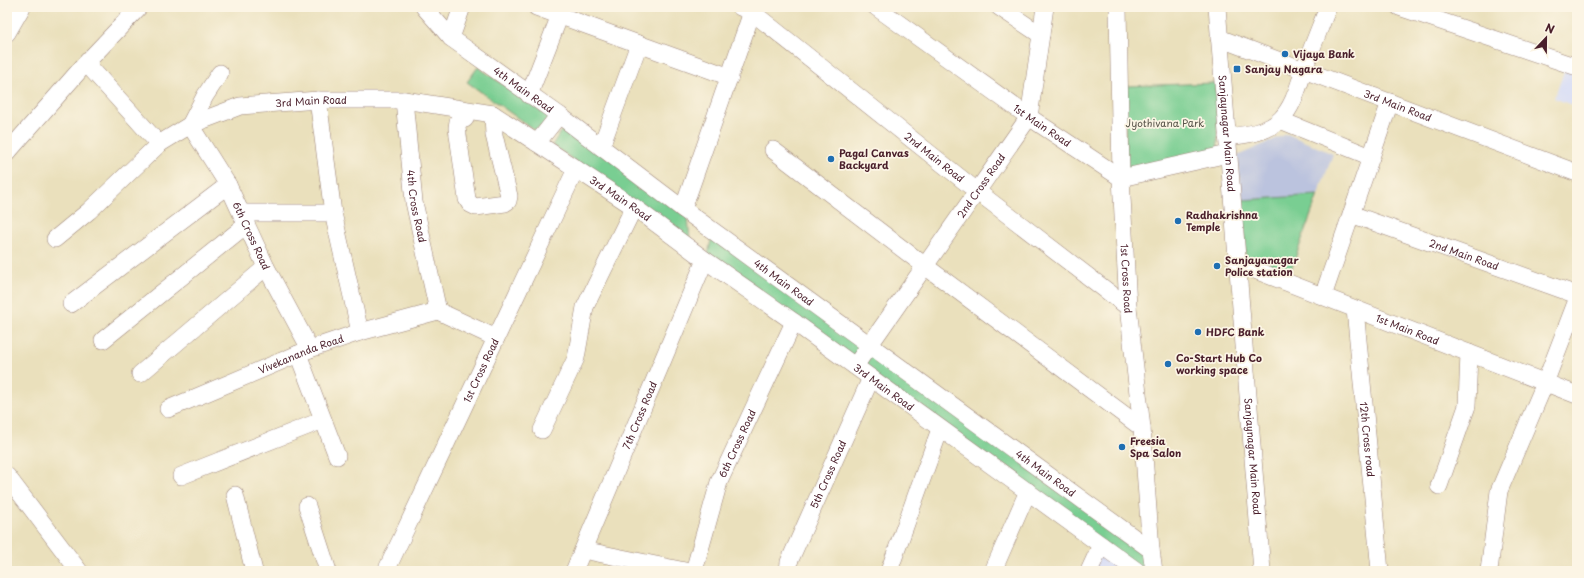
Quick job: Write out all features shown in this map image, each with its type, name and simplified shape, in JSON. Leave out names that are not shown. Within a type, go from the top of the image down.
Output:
[{"type":"street","points":[[7,33],[22,7]]},
{"type":"street","points":[[7,153],[86,63],[139,7]]},
{"type":"street","name":"4th Main Road","points":[[424,7],[451,38],[559,115],[683,209],[1151,550]]},
{"type":"street","points":[[451,38],[462,7]]},
{"type":"street","points":[[536,7],[730,77]]},
{"type":"street","name":"1st Main Road","points":[[876,7],[1029,117],[1121,178]]},
{"type":"street","points":[[999,7],[1040,36]]},
{"type":"street","name":"2nd Cross Road","points":[[855,366],[1029,117],[1045,7]]},
{"type":"street","name":"1st Cross Road","points":[[1118,7],[1121,178],[1128,307],[1142,428],[1151,550],[1154,571]]},
{"type":"street","name":"Sanjaynagar Main Road","points":[[1217,7],[1226,137],[1262,571]]},
{"type":"street","points":[[1226,137],[1246,135],[1266,129],[1280,120],[1294,100],[1328,7]]},
{"type":"street","points":[[1399,7],[1577,67]]},
{"type":"street","points":[[683,209],[730,77],[746,10]]},
{"type":"street","name":"2nd Main Road","points":[[746,10],[978,192],[1128,307]]},
{"type":"street","points":[[529,95],[560,15]]},
{"type":"street","name":"3rd Main Road","points":[[1219,38],[1577,173]]},
{"type":"street","points":[[601,147],[639,44]]},
{"type":"street","points":[[86,63],[159,144]]},
{"type":"street","points":[[190,125],[204,96],[220,73]]},
{"type":"street","points":[[318,100],[333,213],[360,332]]},
{"type":"street","name":"3rd Main Road","points":[[55,239],[89,211],[159,144],[190,125],[240,106],[318,100],[404,100],[493,120],[537,143],[634,207],[705,260],[855,366],[940,430],[1028,491],[1138,571]]},
{"type":"street","name":"4th Cross Road","points":[[404,100],[414,202],[438,311]]},
{"type":"street","points":[[1323,296],[1390,102]]},
{"type":"street","points":[[466,114],[458,121],[457,128],[467,199],[470,204],[476,207],[505,203],[509,196],[493,120]]},
{"type":"street","points":[[537,143],[559,115]]},
{"type":"street","points":[[1280,120],[1371,157]]},
{"type":"street","name":"6th Cross Road","points":[[190,125],[228,185],[304,352],[323,420],[337,456]]},
{"type":"street","points":[[773,150],[1142,428]]},
{"type":"street","points":[[1121,178],[1228,154]]},
{"type":"street","name":"1st Cross Road","points":[[386,571],[576,169]]},
{"type":"street","points":[[71,304],[228,185]]},
{"type":"street","points":[[542,430],[576,358],[585,307],[634,207]]},
{"type":"street","points":[[103,340],[244,219],[333,213]]},
{"type":"street","name":"2nd Main Road","points":[[1352,214],[1577,295]]},
{"type":"street","name":"7th Cross Road","points":[[574,571],[705,260]]},
{"type":"street","name":"1st Main Road","points":[[1237,263],[1577,395]]},
{"type":"street","points":[[140,374],[266,267]]},
{"type":"street","points":[[1489,571],[1499,491],[1545,383],[1577,300]]},
{"type":"street","name":"12th Cross road","points":[[1355,309],[1380,571]]},
{"type":"street","points":[[438,311],[496,338]]},
{"type":"street","name":"Vivekananda Road","points":[[168,409],[304,352],[360,332],[438,311]]},
{"type":"street","name":"6th Cross Road","points":[[694,571],[719,482],[794,322]]},
{"type":"street","points":[[1439,486],[1467,406],[1469,352]]},
{"type":"street","name":"5th Cross Road","points":[[788,571],[789,562],[871,378]]},
{"type":"street","points":[[181,476],[323,420]]},
{"type":"street","points":[[889,571],[940,430]]},
{"type":"street","points":[[7,476],[79,571]]},
{"type":"street","points":[[992,571],[1028,491]]},
{"type":"street","points":[[235,494],[254,571]]},
{"type":"street","points":[[307,506],[328,571]]},
{"type":"street","points":[[1089,571],[1101,545]]},
{"type":"street","points":[[583,550],[684,571]]},
{"type":"shaded area","points":[[1566,67],[1577,71],[1577,107],[1554,98]]},
{"type":"shaded area","points":[[1287,134],[1333,154],[1318,195],[1242,200],[1237,156]]},
{"type":"shaded area","points":[[1100,553],[1126,571],[1092,571]]},
{"type":"green space","points":[[478,67],[550,118],[536,131],[467,82]]},
{"type":"green space","name":"Jyothivana Park","points":[[1216,83],[1218,151],[1125,170],[1126,86]]},
{"type":"green space","points":[[565,125],[688,218],[690,241],[552,145]]},
{"type":"green space","points":[[1318,195],[1288,278],[1246,262],[1242,200]]},
{"type":"green space","points":[[712,235],[1146,552],[1151,571],[1142,571],[708,255]]},
{"type":"place","name":"Vijaya Bank","points":[[1285,54]]},
{"type":"place","name":"Sanjay Nagara","points":[[1237,69]]},
{"type":"place","name":"Pagal Canvas Backyard","points":[[831,159]]},
{"type":"place","name":"Radhakrishna Temple","points":[[1178,221]]},
{"type":"place","name":"Sanjayanagar Police station","points":[[1217,266]]},
{"type":"place","name":"HDFC Bank","points":[[1198,332]]},
{"type":"place","name":"Co-Start Hub Co working space","points":[[1168,364]]},
{"type":"place","name":"Freesia Spa Salon","points":[[1122,447]]}]
